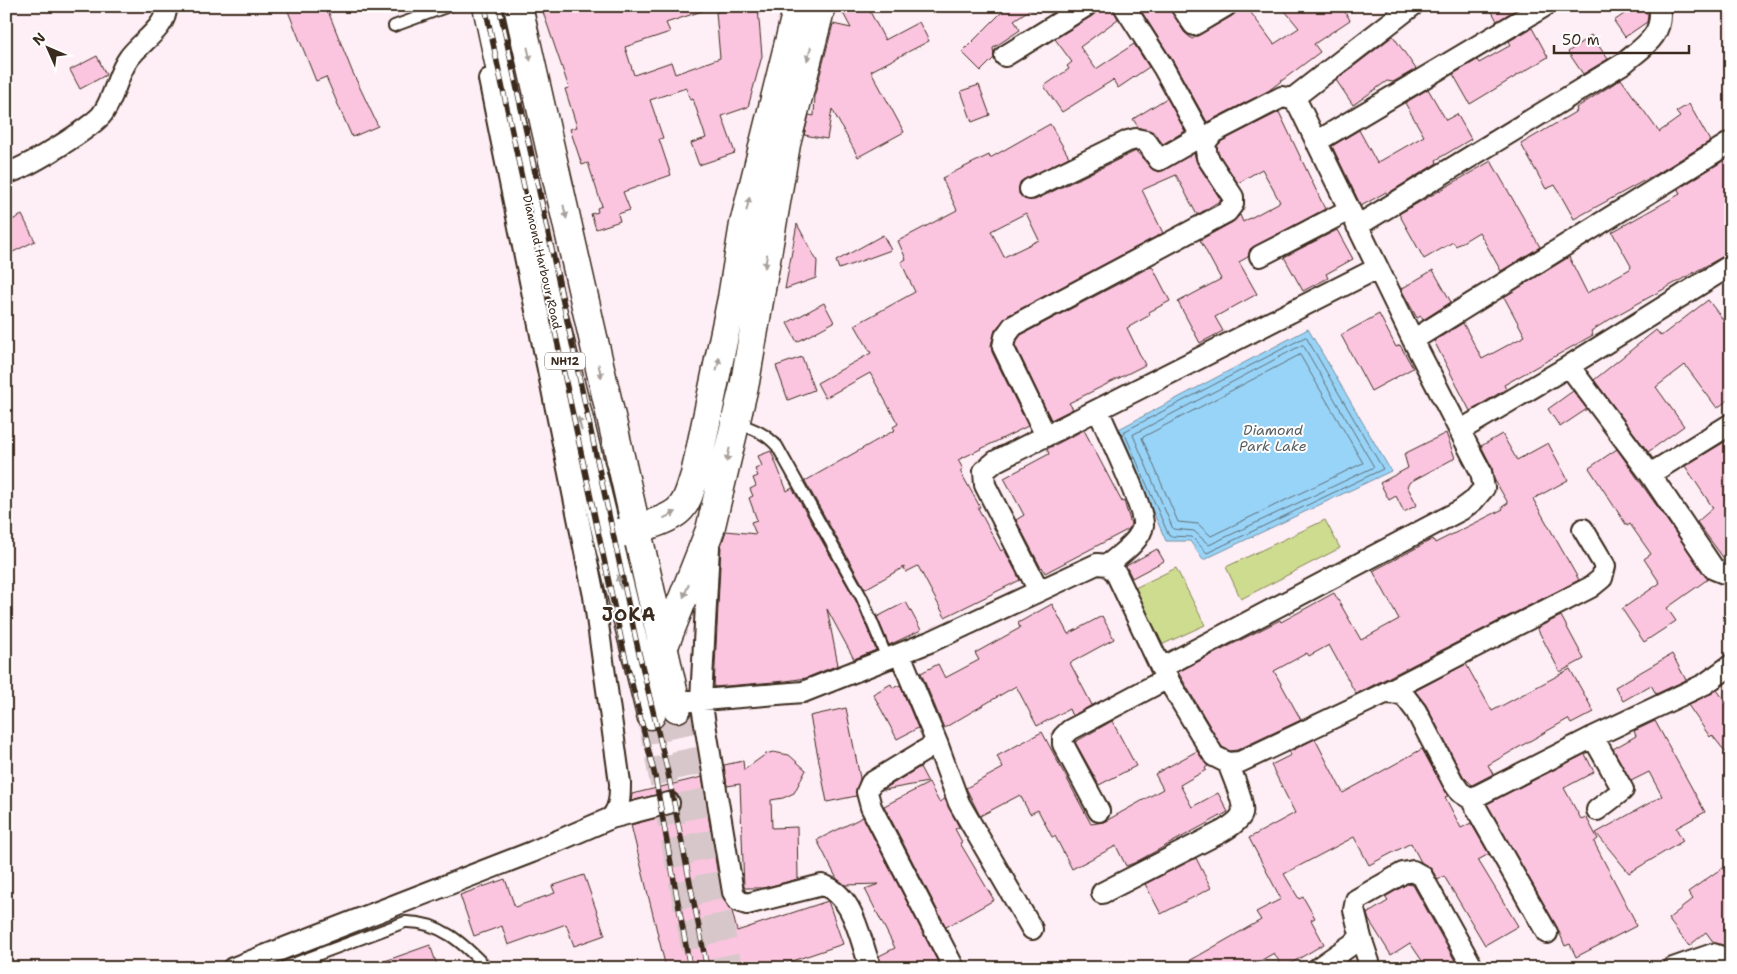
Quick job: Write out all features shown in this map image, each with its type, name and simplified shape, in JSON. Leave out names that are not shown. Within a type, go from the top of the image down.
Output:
[{"type":"main road","name":"Diamond Harbour Road","points":[[487,6],[550,300],[638,662],[671,706]]},
{"type":"main road","name":"NH12","points":[[518,6],[664,646],[671,706]]},
{"type":"main road","points":[[608,536],[636,529],[671,515],[680,509],[687,499],[695,475],[732,298],[744,224],[798,6]]},
{"type":"main road","points":[[638,662],[664,646],[710,530],[745,382],[786,144],[821,6]]},
{"type":"street","points":[[6,173],[19,169],[89,127],[102,115],[112,98],[129,57],[163,20],[166,6]]},
{"type":"street","points":[[474,6],[594,596],[620,783],[617,812],[610,818]]},
{"type":"street","points":[[1005,56],[1086,6]]},
{"type":"street","points":[[1046,436],[1002,347],[1005,337],[1013,326],[1227,212],[1233,204],[1233,197],[1208,157],[1203,139],[1163,67],[1124,6]]},
{"type":"street","points":[[1181,6],[1194,25],[1226,6]]},
{"type":"street","points":[[1292,99],[1412,6]]},
{"type":"street","points":[[1316,142],[1545,6]]},
{"type":"street","points":[[1260,256],[1353,218],[1624,63],[1654,38],[1660,12],[1659,6]]},
{"type":"street","points":[[1030,189],[1128,141],[1141,139],[1146,141],[1159,160],[1282,97],[1292,99],[1299,106],[1413,340],[1461,430],[1481,472],[1484,488],[1473,501],[1461,510],[1164,673],[1070,730],[1063,737],[1063,744],[1099,811]]},
{"type":"street","points":[[1413,340],[1731,142]]},
{"type":"street","points":[[1461,430],[1569,366],[1731,265]]},
{"type":"street","points":[[1039,591],[985,485],[984,471],[996,461],[1378,268]]},
{"type":"street","points":[[1569,366],[1650,474],[1714,569],[1724,573],[1731,572]]},
{"type":"street","points":[[1098,410],[1140,506],[1143,525],[1137,538],[1108,565]]},
{"type":"street","points":[[1650,474],[1731,424]]},
{"type":"street","points":[[671,706],[803,692],[894,656],[1096,564],[1108,565],[1116,573],[1164,673],[1214,756],[1228,763],[1240,762],[1385,693],[1597,582],[1602,578],[1605,566],[1583,529]]},
{"type":"street","points":[[710,530],[671,706],[732,892],[738,901],[747,904],[822,885],[832,888],[841,895],[850,910],[869,963]]},
{"type":"street","points":[[894,656],[938,744],[959,803],[1032,929]]},
{"type":"street","points":[[1472,799],[1593,737],[1728,674]]},
{"type":"street","points":[[1385,693],[1402,694],[1416,711],[1453,782],[1460,792],[1472,799],[1547,934]]},
{"type":"street","points":[[1593,737],[1623,790],[1597,810]]},
{"type":"street","points":[[938,744],[871,783],[867,792],[871,807],[954,968]]},
{"type":"street","points":[[1102,893],[1236,822],[1242,814],[1242,805],[1228,763]]},
{"type":"street","points":[[233,968],[532,852],[610,818],[669,803]]},
{"type":"street","points":[[1368,967],[1354,910],[1356,900],[1403,873],[1413,871],[1422,876],[1473,968]]},
{"type":"street","points":[[1318,968],[1361,938]]},
{"type":"street","points":[[1673,968],[1713,954],[1731,960]]},
{"type":"lane","points":[[394,26],[449,6]]},
{"type":"lane","points":[[735,423],[757,430],[777,446],[894,656]]},
{"type":"lane","points":[[282,968],[405,922],[421,921],[466,945],[487,968]]},
{"type":"green space","points":[[1325,520],[1340,548],[1241,599],[1226,567]]},
{"type":"green space","points":[[1176,568],[1205,625],[1159,646],[1135,588]]},
{"type":"water","name":"Diamond Park Lake","points":[[1308,329],[1391,471],[1203,560],[1190,541],[1166,541],[1117,430]]},
{"type":"building","points":[[286,6],[326,6],[352,71],[378,126],[352,137],[326,77],[316,81]]},
{"type":"building","points":[[541,6],[708,6],[708,9],[666,23],[670,32],[625,47],[634,75],[671,62],[675,74],[720,58],[716,12],[758,8],[762,56],[748,107],[722,116],[735,153],[699,165],[691,143],[706,138],[693,99],[690,100],[686,88],[650,100],[663,138],[659,139],[671,175],[623,192],[630,210],[618,214],[620,221],[596,229],[591,214],[598,212],[597,208],[602,206],[588,163],[582,165],[570,129],[577,127],[565,89],[569,88]]},
{"type":"building","points":[[856,6],[867,6],[885,40],[919,22],[929,41],[871,71],[904,132],[858,157],[832,109],[827,139],[804,135],[809,115],[814,116],[815,94],[833,24],[851,28],[843,13]]},
{"type":"building","points":[[1008,6],[1035,6],[1014,20],[1020,30],[993,48],[994,58],[981,71],[962,52]]},
{"type":"building","points":[[1098,6],[1112,6],[1118,19],[1080,47],[1096,69],[1134,44],[1149,67],[1118,88],[1113,80],[1062,112],[1044,86],[1069,69],[1067,66],[1072,62],[1055,39],[1092,16]]},
{"type":"building","points":[[1138,6],[1168,6],[1184,32],[1192,39],[1232,16],[1238,6],[1246,6],[1274,44],[1299,28],[1281,6],[1341,6],[1350,20],[1314,44],[1320,52],[1268,91],[1207,122],[1173,61]]},
{"type":"building","points":[[1489,6],[1519,6],[1520,7],[1497,21]]},
{"type":"building","points":[[1618,6],[1642,6],[1648,15],[1647,22],[1625,37],[1614,21],[1624,14]]},
{"type":"building","points":[[1532,28],[1548,57],[1470,104],[1453,74],[1477,60],[1479,63],[1511,45],[1509,41]]},
{"type":"building","points":[[1591,35],[1608,59],[1583,74],[1568,52]]},
{"type":"building","points":[[1393,36],[1416,69],[1393,82],[1387,81],[1353,105],[1336,80]]},
{"type":"building","points":[[97,56],[106,75],[80,89],[70,70]]},
{"type":"building","points":[[1621,79],[1659,132],[1680,117],[1676,112],[1689,104],[1710,141],[1660,172],[1574,219],[1555,185],[1546,189],[1521,144],[1577,111],[1576,108]]},
{"type":"building","points":[[979,85],[990,115],[972,122],[961,91]]},
{"type":"building","points":[[1428,89],[1446,120],[1457,114],[1471,139],[1436,160],[1437,163],[1387,194],[1386,192],[1361,206],[1332,146],[1359,130],[1377,163],[1424,136],[1405,103]]},
{"type":"building","points":[[1167,98],[1185,131],[1163,144],[1155,134],[1138,127],[1133,119]]},
{"type":"building","points":[[1279,112],[1325,209],[1250,249],[1248,257],[1239,262],[1257,294],[1215,317],[1223,331],[1200,343],[1178,302],[1221,279],[1200,240],[1233,222],[1240,215],[1243,222],[1280,202],[1262,169],[1238,183],[1218,153],[1217,146],[1222,141]]},
{"type":"building","points":[[1050,124],[1069,157],[1020,182],[1019,194],[1024,199],[1035,200],[1136,151],[1150,167],[1159,172],[1194,153],[1197,163],[1221,200],[1197,215],[1176,175],[1142,190],[1163,233],[1007,316],[995,330],[991,345],[992,352],[1028,426],[958,460],[963,469],[960,471],[980,507],[978,508],[1001,551],[1004,549],[1020,580],[945,617],[918,566],[906,572],[904,567],[865,589],[805,481],[895,430],[893,427],[898,424],[870,373],[825,398],[817,383],[871,353],[855,325],[915,292],[901,262],[906,259],[898,241],[957,210],[942,178],[989,155],[990,158]],"holes":[[[1026,213],[1039,240],[1004,257],[991,231]]]},
{"type":"building","points":[[1731,156],[1731,252],[1617,315],[1591,331],[1593,335],[1504,385],[1506,389],[1470,411],[1434,341],[1463,323],[1482,359],[1525,336],[1504,297],[1569,257],[1587,293],[1630,269],[1631,266],[1612,232],[1680,194],[1678,189]]},
{"type":"building","points":[[1491,161],[1540,247],[1501,271],[1479,232],[1456,246],[1453,242],[1424,259],[1399,214]]},
{"type":"building","points":[[22,215],[35,241],[11,253],[6,244],[6,223]]},
{"type":"building","points":[[797,224],[817,261],[816,278],[785,289]]},
{"type":"building","points":[[1337,230],[1353,259],[1326,274],[1328,278],[1303,291],[1284,257]]},
{"type":"building","points":[[883,235],[891,250],[839,269],[836,261]]},
{"type":"building","points":[[1152,266],[1170,301],[1149,312],[1150,315],[1127,328],[1145,365],[1069,403],[1073,409],[1051,420],[1015,345],[1016,342],[1021,335]]},
{"type":"building","points":[[1433,270],[1451,302],[1423,320],[1421,316],[1417,318],[1401,289]]},
{"type":"building","points":[[1708,300],[1731,330],[1731,398],[1717,408],[1685,365],[1656,387],[1684,426],[1648,452],[1594,380],[1656,330],[1661,336]]},
{"type":"building","points":[[824,303],[834,322],[797,342],[787,323]]},
{"type":"building","points":[[1379,314],[1396,347],[1400,345],[1413,368],[1371,391],[1341,335]]},
{"type":"building","points":[[802,357],[814,390],[788,400],[776,366]]},
{"type":"building","points":[[1573,391],[1587,409],[1560,427],[1548,409]]},
{"type":"building","points":[[1084,430],[1122,502],[1124,501],[1131,524],[1129,529],[1045,573],[1016,520],[1024,515],[1004,478],[1049,454],[1047,449]]},
{"type":"building","points":[[1446,433],[1455,458],[1410,482],[1407,486],[1417,505],[1404,512],[1396,496],[1389,500],[1380,483],[1408,468],[1404,454]]},
{"type":"building","points":[[1502,434],[1517,460],[1548,443],[1568,480],[1533,499],[1579,580],[1356,694],[1329,645],[1309,656],[1307,653],[1274,671],[1301,720],[1237,750],[1230,751],[1222,747],[1178,672],[1280,620],[1281,622],[1334,593],[1361,640],[1399,619],[1373,571],[1433,539],[1435,543],[1503,509],[1502,507],[1508,503],[1494,479],[1492,467],[1481,446]]},
{"type":"building","points":[[1731,438],[1731,559],[1725,560],[1697,522],[1713,508],[1685,466]]},
{"type":"building","points":[[1617,449],[1708,579],[1667,608],[1676,621],[1644,642],[1622,609],[1660,583],[1644,559],[1651,554],[1630,524],[1627,526],[1589,468]]},
{"type":"building","points":[[771,451],[787,491],[792,488],[856,601],[876,650],[854,659],[827,609],[838,665],[806,678],[714,687],[721,546],[726,531],[756,534],[751,522],[757,520],[749,498],[753,496],[750,489],[756,486],[753,478],[758,476],[755,469],[762,466],[758,456]]},
{"type":"building","points":[[1157,549],[1164,561],[1132,578],[1126,566]]},
{"type":"building","points":[[906,602],[921,630],[889,645],[877,617]]},
{"type":"building","points":[[1052,604],[1068,634],[1102,616],[1114,639],[1070,663],[1092,705],[1072,716],[1069,709],[1037,726],[1016,686],[944,728],[921,673],[938,664],[945,678],[979,660],[975,653],[1020,628],[1018,623]]},
{"type":"building","points":[[1561,616],[1584,659],[1560,672],[1537,628]]},
{"type":"building","points":[[1672,654],[1686,680],[1656,694],[1651,685],[1623,701],[1615,687]]},
{"type":"building","points":[[1466,664],[1492,711],[1570,669],[1594,712],[1571,724],[1568,719],[1488,765],[1493,774],[1472,785],[1463,776],[1426,705],[1415,691]]},
{"type":"building","points":[[891,684],[893,688],[900,685],[918,728],[897,739],[873,694]]},
{"type":"building","points":[[1717,690],[1731,709],[1731,759],[1712,735],[1710,737],[1688,705]]},
{"type":"building","points":[[846,708],[860,778],[856,796],[827,802],[810,716]]},
{"type":"building","points":[[1112,721],[1136,766],[1099,785],[1075,742]]},
{"type":"building","points":[[1655,721],[1705,812],[1676,828],[1683,841],[1629,873],[1596,833],[1662,796],[1649,772],[1631,781],[1613,749],[1636,736],[1634,731]]},
{"type":"building","points":[[1042,732],[1091,824],[1104,822],[1163,789],[1155,774],[1197,751],[1208,766],[1205,768],[1206,770],[1180,785],[1192,807],[1218,793],[1228,812],[1126,866],[1116,846],[1072,869],[1055,836],[1052,837],[1038,810],[1030,814],[1020,795],[980,816],[966,788],[1003,768],[997,756]]},
{"type":"building","points":[[1315,739],[1343,793],[1422,749],[1448,796],[1445,797],[1461,828],[1471,823],[1489,854],[1478,860],[1518,926],[1485,945],[1444,876],[1438,880],[1432,870],[1421,862],[1411,843],[1369,865],[1354,837],[1284,874],[1299,899],[1303,897],[1315,918],[1311,920],[1324,944],[1283,968],[1274,953],[1248,968],[1177,968],[1261,920],[1256,912],[1281,899],[1249,838],[1295,813],[1271,765],[1291,755],[1289,752]]},
{"type":"building","points":[[773,752],[789,755],[806,770],[794,793],[783,798],[771,800],[772,828],[797,827],[798,879],[764,888],[744,888],[740,784],[727,786],[724,765],[743,761],[744,770],[766,754]]},
{"type":"building","points":[[1585,754],[1594,772],[1564,788],[1581,819],[1586,817],[1598,839],[1594,842],[1636,926],[1576,957],[1570,944],[1565,946],[1557,927],[1487,804]]},
{"type":"building","points":[[920,767],[928,782],[884,790],[884,789]]},
{"type":"building","points":[[702,777],[721,894],[732,911],[737,931],[828,901],[843,944],[771,968],[666,968],[631,825],[672,814],[678,811],[681,801],[677,794],[672,791],[631,801],[632,794]]},
{"type":"building","points":[[929,783],[939,802],[945,799],[959,827],[955,829],[962,842],[960,843],[994,900],[946,927],[884,806]]},
{"type":"building","points":[[863,817],[941,968],[883,968],[879,956],[895,948],[865,889],[879,884],[845,885],[837,879],[817,840]]},
{"type":"building","points":[[1196,858],[1211,888],[1161,914],[1145,884]]},
{"type":"building","points":[[1722,868],[1731,878],[1731,942],[1726,946],[1714,943],[1706,932],[1689,946],[1668,919],[1693,899],[1688,892]]},
{"type":"building","points":[[584,875],[605,935],[574,946],[566,924],[508,945],[502,926],[474,936],[460,895],[505,879],[515,907],[555,893],[552,886]]},
{"type":"building","points":[[1407,884],[1413,885],[1459,968],[1427,968],[1410,943],[1391,955],[1369,920],[1367,914],[1388,901],[1385,897]]},
{"type":"building","points":[[430,945],[438,968],[371,968],[371,966]]},
{"type":"tunnel","points":[[677,708],[728,968]]},
{"type":"tunnel","points":[[651,715],[699,968]]},
{"type":"railway","points":[[485,6],[624,652],[655,776],[690,968]]},
{"type":"railway","points":[[499,6],[638,649],[668,773],[707,968]]},
{"type":"district","name":"JOKA","points":[[629,615]]}]
